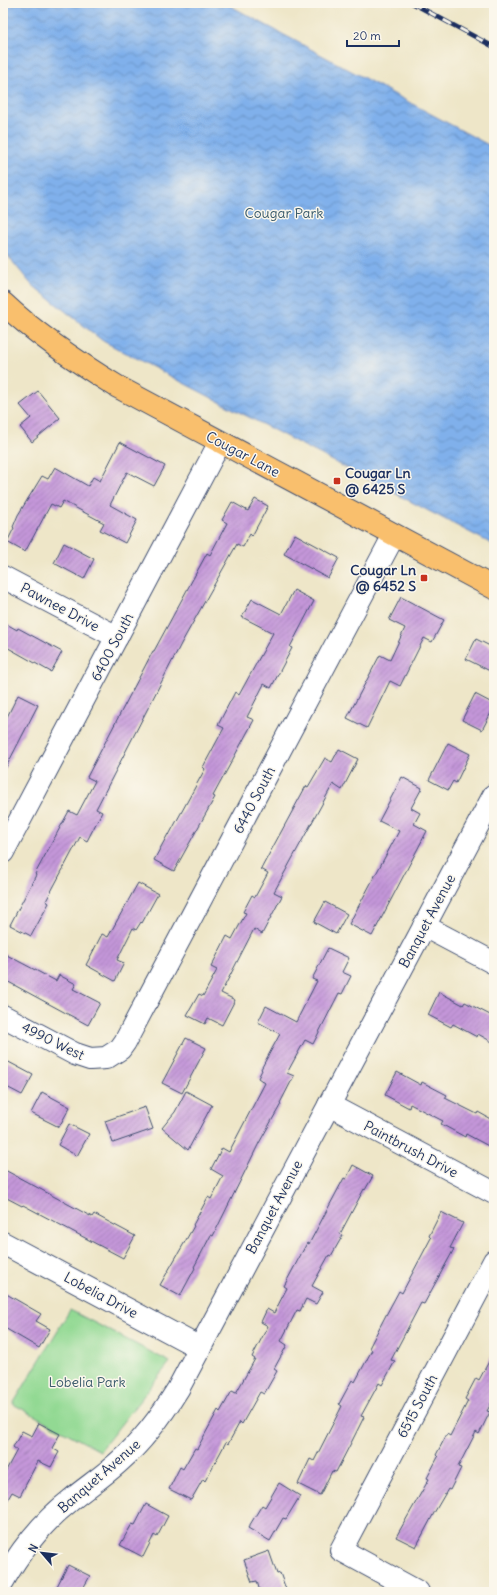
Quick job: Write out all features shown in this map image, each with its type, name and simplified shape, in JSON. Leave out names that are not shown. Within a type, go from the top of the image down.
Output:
[{"type":"main road","name":"Cougar Lane","points":[[3,303],[42,337],[118,387],[494,588]]},
{"type":"street","name":"6400 South","points":[[3,852],[220,442]]},
{"type":"street","name":"6440 South","points":[[106,1058],[120,1049],[130,1035],[394,534]]},
{"type":"street","name":"Pawnee Drive","points":[[3,577],[117,637]]},
{"type":"street","name":"Banquet Avenue","points":[[3,1581],[10,1569],[38,1532],[70,1500],[123,1459],[154,1425],[178,1389],[494,795]]},
{"type":"street","points":[[424,926],[494,963]]},
{"type":"street","name":"4990 West","points":[[3,1016],[75,1054],[90,1059],[106,1058]]},
{"type":"street","name":"Paintbrush Drive","points":[[329,1105],[494,1193]]},
{"type":"street","name":"Lobelia Drive","points":[[3,1243],[200,1348]]},
{"type":"street","name":"6515 South","points":[[418,1592],[340,1550],[494,1261]]},
{"type":"green space","name":"Lobelia Park","points":[[70,1310],[170,1362],[100,1451],[13,1404]]},
{"type":"water","name":"Cougar Park","points":[[3,3],[225,3],[494,148],[494,545],[103,341],[31,284],[3,250]]},
{"type":"building","points":[[38,391],[60,418],[32,442],[20,427],[31,418],[20,405]]},
{"type":"building","points":[[120,442],[165,466],[154,486],[127,472],[110,505],[137,520],[125,543],[100,530],[104,523],[63,501],[59,508],[51,504],[25,552],[7,542],[14,528],[13,527],[18,515],[42,476],[48,479],[55,467],[88,486],[93,477],[100,481]]},
{"type":"building","points":[[255,499],[268,506],[252,536],[250,534],[243,547],[237,544],[182,642],[96,809],[102,812],[87,841],[80,837],[46,901],[49,903],[31,936],[10,925],[36,875],[35,874],[69,811],[77,815],[95,781],[87,777],[153,651],[207,553],[210,555],[227,523],[222,520],[232,502],[248,511]]},
{"type":"building","points":[[295,534],[339,558],[328,578],[284,554]]},
{"type":"building","points":[[64,543],[94,559],[84,579],[54,563]]},
{"type":"building","points":[[294,590],[314,601],[271,688],[264,684],[247,717],[254,720],[213,796],[215,797],[174,871],[154,860],[205,769],[203,767],[224,728],[218,725],[235,692],[239,695],[273,633],[242,617],[252,599],[281,614]]},
{"type":"building","points":[[401,597],[444,620],[432,642],[424,638],[400,686],[390,681],[367,728],[347,718],[380,655],[390,660],[405,628],[389,620]]},
{"type":"building","points":[[3,622],[17,630],[18,628],[62,652],[51,672],[3,645]]},
{"type":"building","points":[[476,639],[494,648],[494,673],[466,659]]},
{"type":"building","points":[[475,694],[494,704],[494,707],[482,730],[462,720]]},
{"type":"building","points":[[18,695],[38,705],[3,773],[3,725]]},
{"type":"building","points":[[448,743],[470,754],[456,783],[453,781],[448,790],[429,780]]},
{"type":"building","points":[[339,749],[358,759],[342,790],[333,784],[274,892],[282,896],[262,934],[254,929],[221,993],[235,1000],[222,1025],[208,1018],[205,1024],[187,1015],[199,994],[203,996],[217,970],[211,967],[227,936],[232,939],[246,913],[243,912],[252,895],[255,897],[268,873],[261,869],[306,786],[308,787],[325,758],[332,762]]},
{"type":"building","points":[[402,777],[422,788],[411,808],[420,813],[414,824],[427,831],[372,936],[349,924],[399,831],[379,821]]},
{"type":"building","points":[[138,883],[158,894],[142,923],[141,922],[136,930],[133,928],[117,960],[124,963],[115,981],[86,965],[102,934],[108,937]]},
{"type":"building","points":[[325,902],[347,914],[336,934],[314,922]]},
{"type":"building","points":[[328,948],[349,958],[342,972],[351,976],[342,994],[339,993],[313,1044],[305,1040],[287,1073],[294,1076],[280,1103],[281,1104],[259,1143],[213,1236],[211,1235],[180,1296],[160,1285],[194,1226],[193,1225],[208,1197],[211,1199],[223,1176],[211,1169],[222,1148],[229,1152],[265,1083],[258,1078],[262,1070],[261,1069],[280,1034],[258,1022],[266,1006],[296,1022],[317,981],[312,979]]},
{"type":"building","points":[[3,953],[56,981],[59,975],[76,984],[73,989],[100,1003],[88,1025],[3,979]]},
{"type":"building","points":[[439,992],[463,1005],[465,1002],[494,1017],[494,1043],[478,1034],[477,1037],[453,1024],[451,1027],[428,1015]]},
{"type":"building","points":[[186,1038],[206,1048],[182,1093],[162,1083]]},
{"type":"building","points":[[3,1059],[33,1075],[22,1095],[3,1085]]},
{"type":"building","points":[[397,1072],[421,1085],[422,1082],[447,1095],[445,1098],[477,1114],[478,1112],[494,1121],[494,1149],[466,1134],[465,1137],[441,1124],[443,1121],[410,1104],[409,1108],[385,1095]]},
{"type":"building","points":[[186,1091],[212,1105],[188,1150],[162,1128],[175,1112]]},
{"type":"building","points":[[42,1092],[70,1107],[59,1127],[31,1113]]},
{"type":"building","points":[[145,1107],[153,1129],[113,1143],[105,1121]]},
{"type":"building","points":[[69,1124],[89,1134],[77,1156],[58,1145]]},
{"type":"building","points":[[353,1165],[373,1176],[365,1190],[364,1189],[340,1234],[343,1235],[331,1256],[329,1255],[312,1286],[323,1292],[316,1304],[306,1299],[300,1311],[297,1310],[281,1341],[287,1345],[274,1369],[277,1371],[264,1394],[260,1392],[242,1424],[240,1422],[228,1444],[226,1442],[205,1481],[203,1479],[191,1500],[169,1489],[180,1467],[183,1469],[195,1448],[197,1449],[218,1410],[220,1412],[232,1391],[236,1393],[255,1359],[252,1357],[268,1326],[261,1322],[267,1309],[274,1313],[287,1288],[284,1286],[307,1243],[309,1244],[344,1178],[346,1179]]},
{"type":"building","points":[[3,1169],[92,1217],[94,1214],[135,1236],[123,1258],[3,1196]]},
{"type":"building","points":[[441,1212],[463,1223],[450,1248],[454,1249],[424,1304],[421,1303],[391,1360],[395,1361],[382,1385],[379,1383],[361,1416],[364,1417],[336,1472],[332,1471],[320,1495],[298,1484],[310,1459],[314,1461],[342,1406],[339,1404],[352,1380],[355,1382],[372,1350],[369,1348],[399,1291],[402,1293],[431,1238],[429,1236]]},
{"type":"building","points":[[3,1292],[41,1314],[36,1321],[50,1329],[39,1348],[3,1327]]},
{"type":"building","points":[[494,1352],[494,1398],[487,1411],[490,1412],[479,1434],[476,1432],[458,1467],[461,1468],[450,1490],[448,1489],[416,1547],[396,1537],[429,1479],[427,1478],[438,1457],[436,1455],[447,1434],[450,1436],[468,1401],[465,1399],[476,1378],[479,1380]]},
{"type":"building","points":[[39,1423],[60,1434],[52,1448],[59,1452],[51,1467],[38,1461],[20,1496],[12,1492],[3,1508],[3,1476],[17,1450],[13,1447],[22,1431],[32,1436]]},
{"type":"building","points":[[279,1483],[300,1496],[286,1519],[283,1518],[270,1541],[248,1528],[262,1505],[265,1507]]},
{"type":"building","points":[[146,1504],[168,1516],[157,1537],[154,1535],[143,1557],[120,1545],[132,1524],[135,1525]]},
{"type":"building","points":[[269,1551],[277,1574],[280,1573],[287,1592],[260,1592],[257,1581],[252,1582],[244,1560]]},
{"type":"building","points":[[68,1565],[90,1576],[81,1592],[54,1592]]},
{"type":"railway","points":[[412,3],[494,47]]},
{"type":"place","name":"Cougar Ln @ 6425 S","points":[[337,481]]},
{"type":"place","name":"Cougar Ln @ 6452 S","points":[[424,578]]}]
